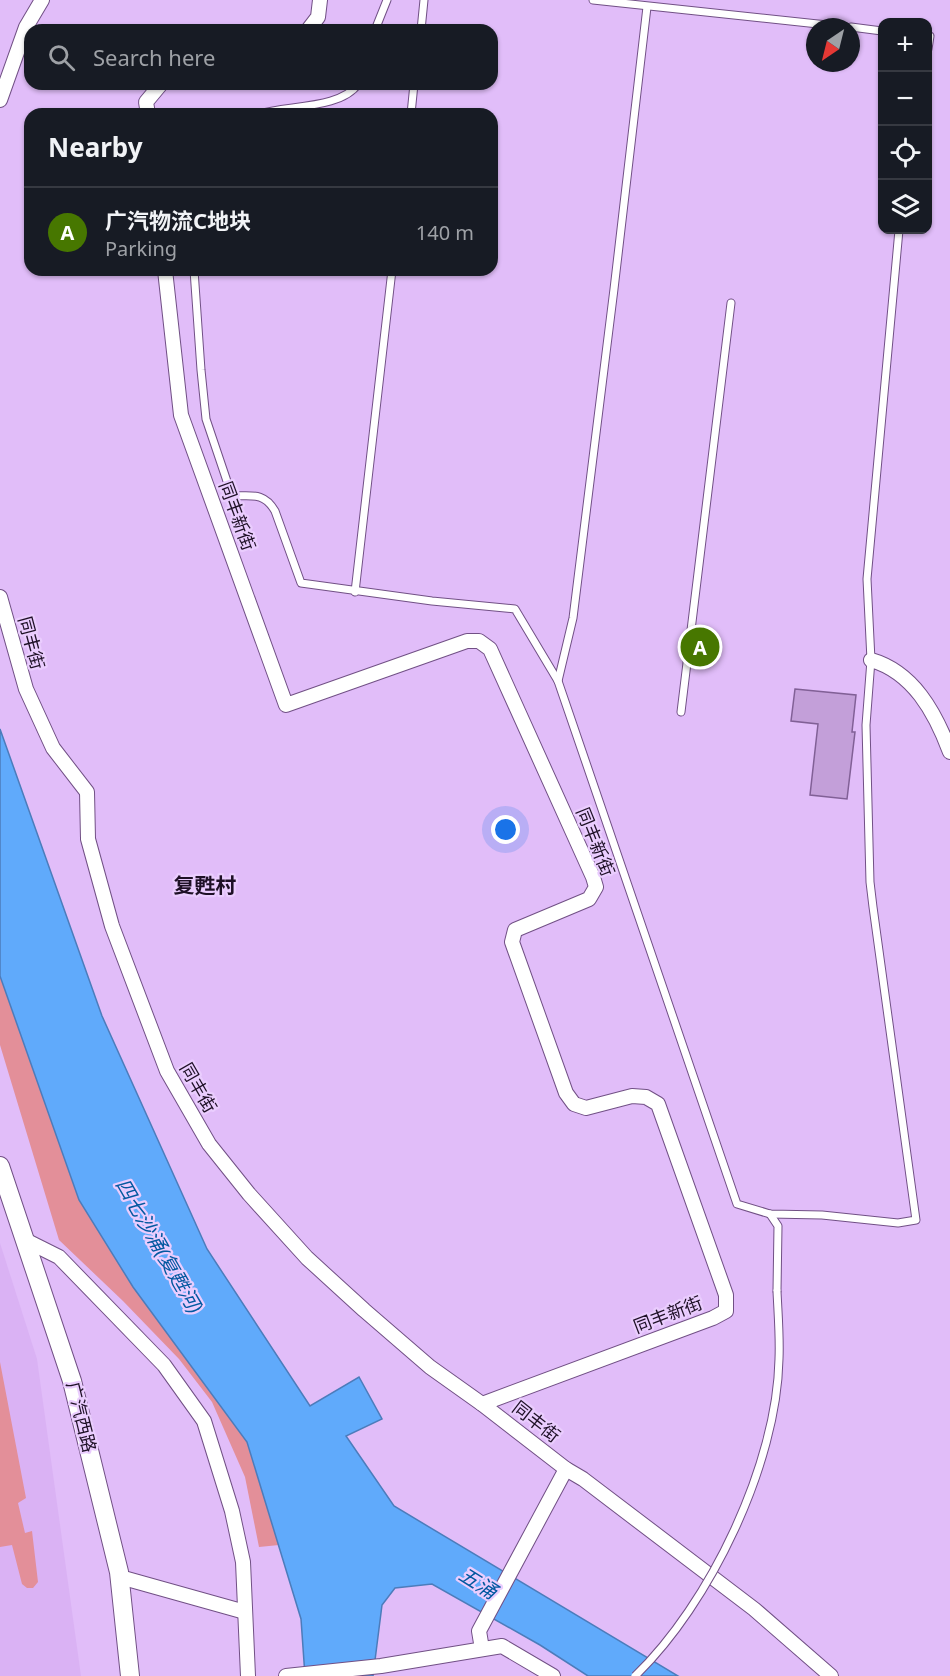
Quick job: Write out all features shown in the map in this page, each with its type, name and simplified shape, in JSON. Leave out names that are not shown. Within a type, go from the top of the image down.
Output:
[{"type":"street","points":[[28,24],[42,0]]},
{"type":"street","points":[[313,24],[318,17],[320,0]]},
{"type":"street","points":[[0,100],[24,33]]},
{"type":"street","points":[[147,108],[146,102],[156,90]]},
{"type":"street","name":"同丰新街","points":[[166,276],[181,415],[286,705],[467,641],[479,641],[490,649],[596,887],[589,899],[515,930],[512,942],[566,1093],[574,1104],[586,1108],[632,1096],[646,1097],[658,1104],[726,1295],[726,1311],[713,1318],[482,1404]]},
{"type":"street","name":"同丰街","points":[[0,597],[26,689],[53,748],[87,792],[88,839],[112,926],[167,1071],[209,1144],[249,1194],[307,1258],[430,1366],[754,1609],[831,1676]]},
{"type":"street","points":[[870,660],[885,664],[903,675],[923,698],[943,732],[950,752]]},
{"type":"street","name":"广汽西路","points":[[0,1167],[72,1381],[120,1577],[130,1676]]},
{"type":"street","points":[[25,1240],[59,1257],[164,1365],[204,1421],[231,1511],[243,1562],[248,1676]]},
{"type":"street","points":[[482,1649],[479,1631],[566,1469]]},
{"type":"street","points":[[120,1577],[245,1612]]},
{"type":"street","points":[[286,1676],[381,1666],[502,1646],[553,1676]]},
{"type":"lane","points":[[377,24],[387,0]]},
{"type":"lane","points":[[421,24],[424,0]]},
{"type":"lane","points":[[593,0],[806,23]]},
{"type":"lane","points":[[558,681],[573,618],[646,7]]},
{"type":"lane","points":[[860,28],[878,30]]},
{"type":"lane","points":[[291,108],[338,99],[353,90]]},
{"type":"lane","points":[[412,108],[413,90]]},
{"type":"lane","points":[[194,276],[206,419],[232,496],[255,495],[270,503],[275,511],[301,584],[515,609],[558,681],[737,1204],[770,1214],[822,1215],[898,1223],[916,1220],[870,882],[866,725],[870,660],[867,579],[899,234]]},
{"type":"lane","points":[[355,591],[391,276]]},
{"type":"lane","points":[[681,712],[731,303]]},
{"type":"lane","points":[[635,1676],[678,1625],[707,1584],[739,1522],[765,1446],[774,1408],[780,1360],[777,1291],[778,1226],[770,1214]]},
{"type":"shaded area","points":[[0,976],[79,1200],[133,1287],[247,1442],[279,1545],[259,1547],[245,1477],[212,1402],[179,1359],[59,1240],[0,1045]]},
{"type":"shaded area","points":[[0,1243],[37,1359],[81,1676],[0,1676]]},
{"type":"shaded area","points":[[0,1362],[26,1498],[18,1503],[25,1533],[32,1531],[38,1582],[33,1588],[27,1588],[22,1584],[12,1545],[0,1547]]},
{"type":"water","points":[[0,729],[102,1016],[207,1249],[310,1406],[359,1377],[382,1419],[346,1436],[394,1506],[678,1676],[588,1676],[540,1645],[432,1584],[395,1588],[382,1605],[373,1676],[305,1676],[301,1619],[247,1442],[133,1287],[79,1200],[0,976]]},
{"type":"building","points":[[795,689],[856,695],[852,732],[855,732],[847,799],[810,795],[818,724],[791,721]]},
{"type":"place","name":"广汽物流C地块","points":[[700,647]]},
{"type":"district","name":"复甦村","points":[[205,886]]},
{"type":"water label","name":"四七沙涌(复甦河)","points":[[159,1246]]},
{"type":"water label","name":"五涌","points":[[478,1583]]}]
